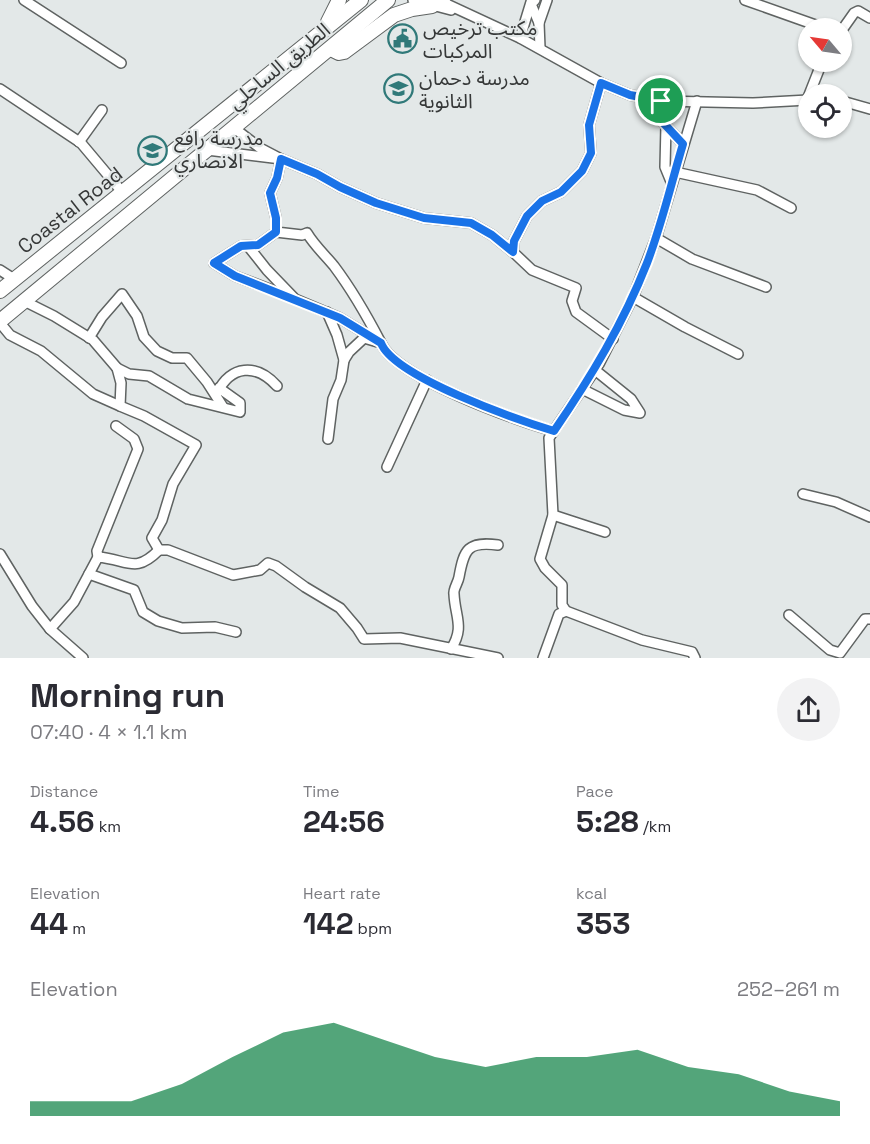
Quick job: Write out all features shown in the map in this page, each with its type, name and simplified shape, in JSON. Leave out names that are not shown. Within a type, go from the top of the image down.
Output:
[{"type":"highway","points":[[318,35],[333,14],[339,0]]},
{"type":"highway","name":"Coastal Road","points":[[0,291],[361,0]]},
{"type":"highway","name":"الطريق الساحلي","points":[[0,322],[388,0]]},
{"type":"highway","points":[[331,49],[344,52],[394,15],[438,2]]},
{"type":"street","points":[[24,0],[121,63]]},
{"type":"street","points":[[413,0],[438,2],[540,48],[601,83],[630,95],[661,101],[753,103],[798,101]]},
{"type":"street","points":[[539,23],[547,0]]},
{"type":"street","points":[[745,0],[798,19]]},
{"type":"street","points":[[520,39],[532,1]]},
{"type":"street","points":[[532,1],[539,23],[540,48]]},
{"type":"street","points":[[850,18],[858,11],[870,18]]},
{"type":"street","points":[[513,252],[514,241],[527,216],[542,201],[561,192],[582,171],[591,153],[589,125],[601,83]]},
{"type":"street","points":[[0,89],[89,151],[123,193]]},
{"type":"street","points":[[661,101],[654,108],[655,114],[683,144]]},
{"type":"street","points":[[694,658],[692,652],[642,640],[566,611],[562,605],[562,585],[545,568],[540,559],[553,515],[549,438],[595,370],[633,297],[656,238],[697,101]]},
{"type":"street","points":[[852,104],[870,109]]},
{"type":"street","points":[[78,142],[102,110]]},
{"type":"street","points":[[666,125],[665,167],[672,184]]},
{"type":"street","points":[[234,128],[260,148],[376,203],[424,218],[471,223],[492,235],[532,270],[576,288],[572,301],[576,312],[612,339]]},
{"type":"street","points":[[207,150],[281,159]]},
{"type":"street","points":[[276,232],[276,218],[270,193],[277,178],[281,159]]},
{"type":"street","points":[[675,172],[757,190],[792,208]]},
{"type":"street","points":[[381,343],[340,318],[235,276],[214,263],[241,246],[258,245],[276,232],[302,235],[307,233],[334,266],[360,304],[381,343],[383,349],[394,360],[453,393],[493,410],[554,431]]},
{"type":"street","points":[[656,238],[692,259],[766,286]]},
{"type":"street","points":[[248,246],[295,299]]},
{"type":"street","points":[[0,270],[14,279]]},
{"type":"street","points":[[89,338],[102,317],[122,294],[137,316],[144,337],[157,351],[172,358],[187,358],[218,392],[240,403],[240,412],[188,399],[149,376],[129,374],[117,368]]},
{"type":"street","points":[[633,297],[738,354]]},
{"type":"street","points":[[24,301],[54,316],[89,338],[106,352],[117,368],[121,383],[120,406]]},
{"type":"street","points":[[327,312],[344,360]]},
{"type":"street","points":[[0,322],[10,335],[41,351],[93,394],[144,416],[196,445],[174,484],[162,520],[152,538],[159,550]]},
{"type":"street","points":[[328,439],[333,399],[341,380],[344,360],[349,351],[364,338],[381,343]]},
{"type":"street","points":[[223,407],[218,392],[222,382],[235,372],[256,370],[269,377],[277,386]]},
{"type":"street","points":[[582,389],[624,410],[640,413],[631,399],[595,370]]},
{"type":"street","points":[[387,467],[427,380]]},
{"type":"street","points":[[50,629],[74,602],[98,557],[97,551],[138,449],[134,440],[116,426]]},
{"type":"street","points":[[803,494],[836,502],[870,517]]},
{"type":"street","points":[[553,515],[605,532]]},
{"type":"street","points":[[451,649],[457,639],[459,625],[453,592],[458,583],[462,559],[473,545],[483,543],[498,545]]},
{"type":"street","points":[[98,557],[136,565],[146,563],[159,550],[168,550],[233,574],[261,570],[268,563],[340,608],[364,639],[400,638],[498,658]]},
{"type":"street","points":[[0,554],[32,606],[50,629],[83,658]]},
{"type":"street","points":[[89,574],[134,590],[143,612],[158,621],[183,628],[215,627],[236,632]]},
{"type":"street","points":[[543,658],[559,614],[566,611]]},
{"type":"street","points":[[789,615],[830,650],[840,653],[865,619],[870,619]]},
{"type":"place","name":"مكتب ترخيص المركبات","points":[[402,39]]},
{"type":"place","name":"مدرسة دحمان الثانوية","points":[[398,89]]},
{"type":"place","name":"مدرسة رافع الانصاري","points":[[153,150]]},
{"type":"route","points":[[601,83],[630,95],[661,101],[654,108],[655,114],[683,144],[656,238],[633,297],[599,364],[554,431],[493,410],[453,393],[394,360],[383,349],[381,343],[340,318],[235,276],[214,263],[241,246],[258,245],[276,232],[276,218],[270,193],[277,178],[281,159],[376,203],[424,218],[471,223],[492,235],[513,252],[514,241],[527,216],[542,201],[561,192],[582,171],[591,153],[589,125],[601,83]]}]
